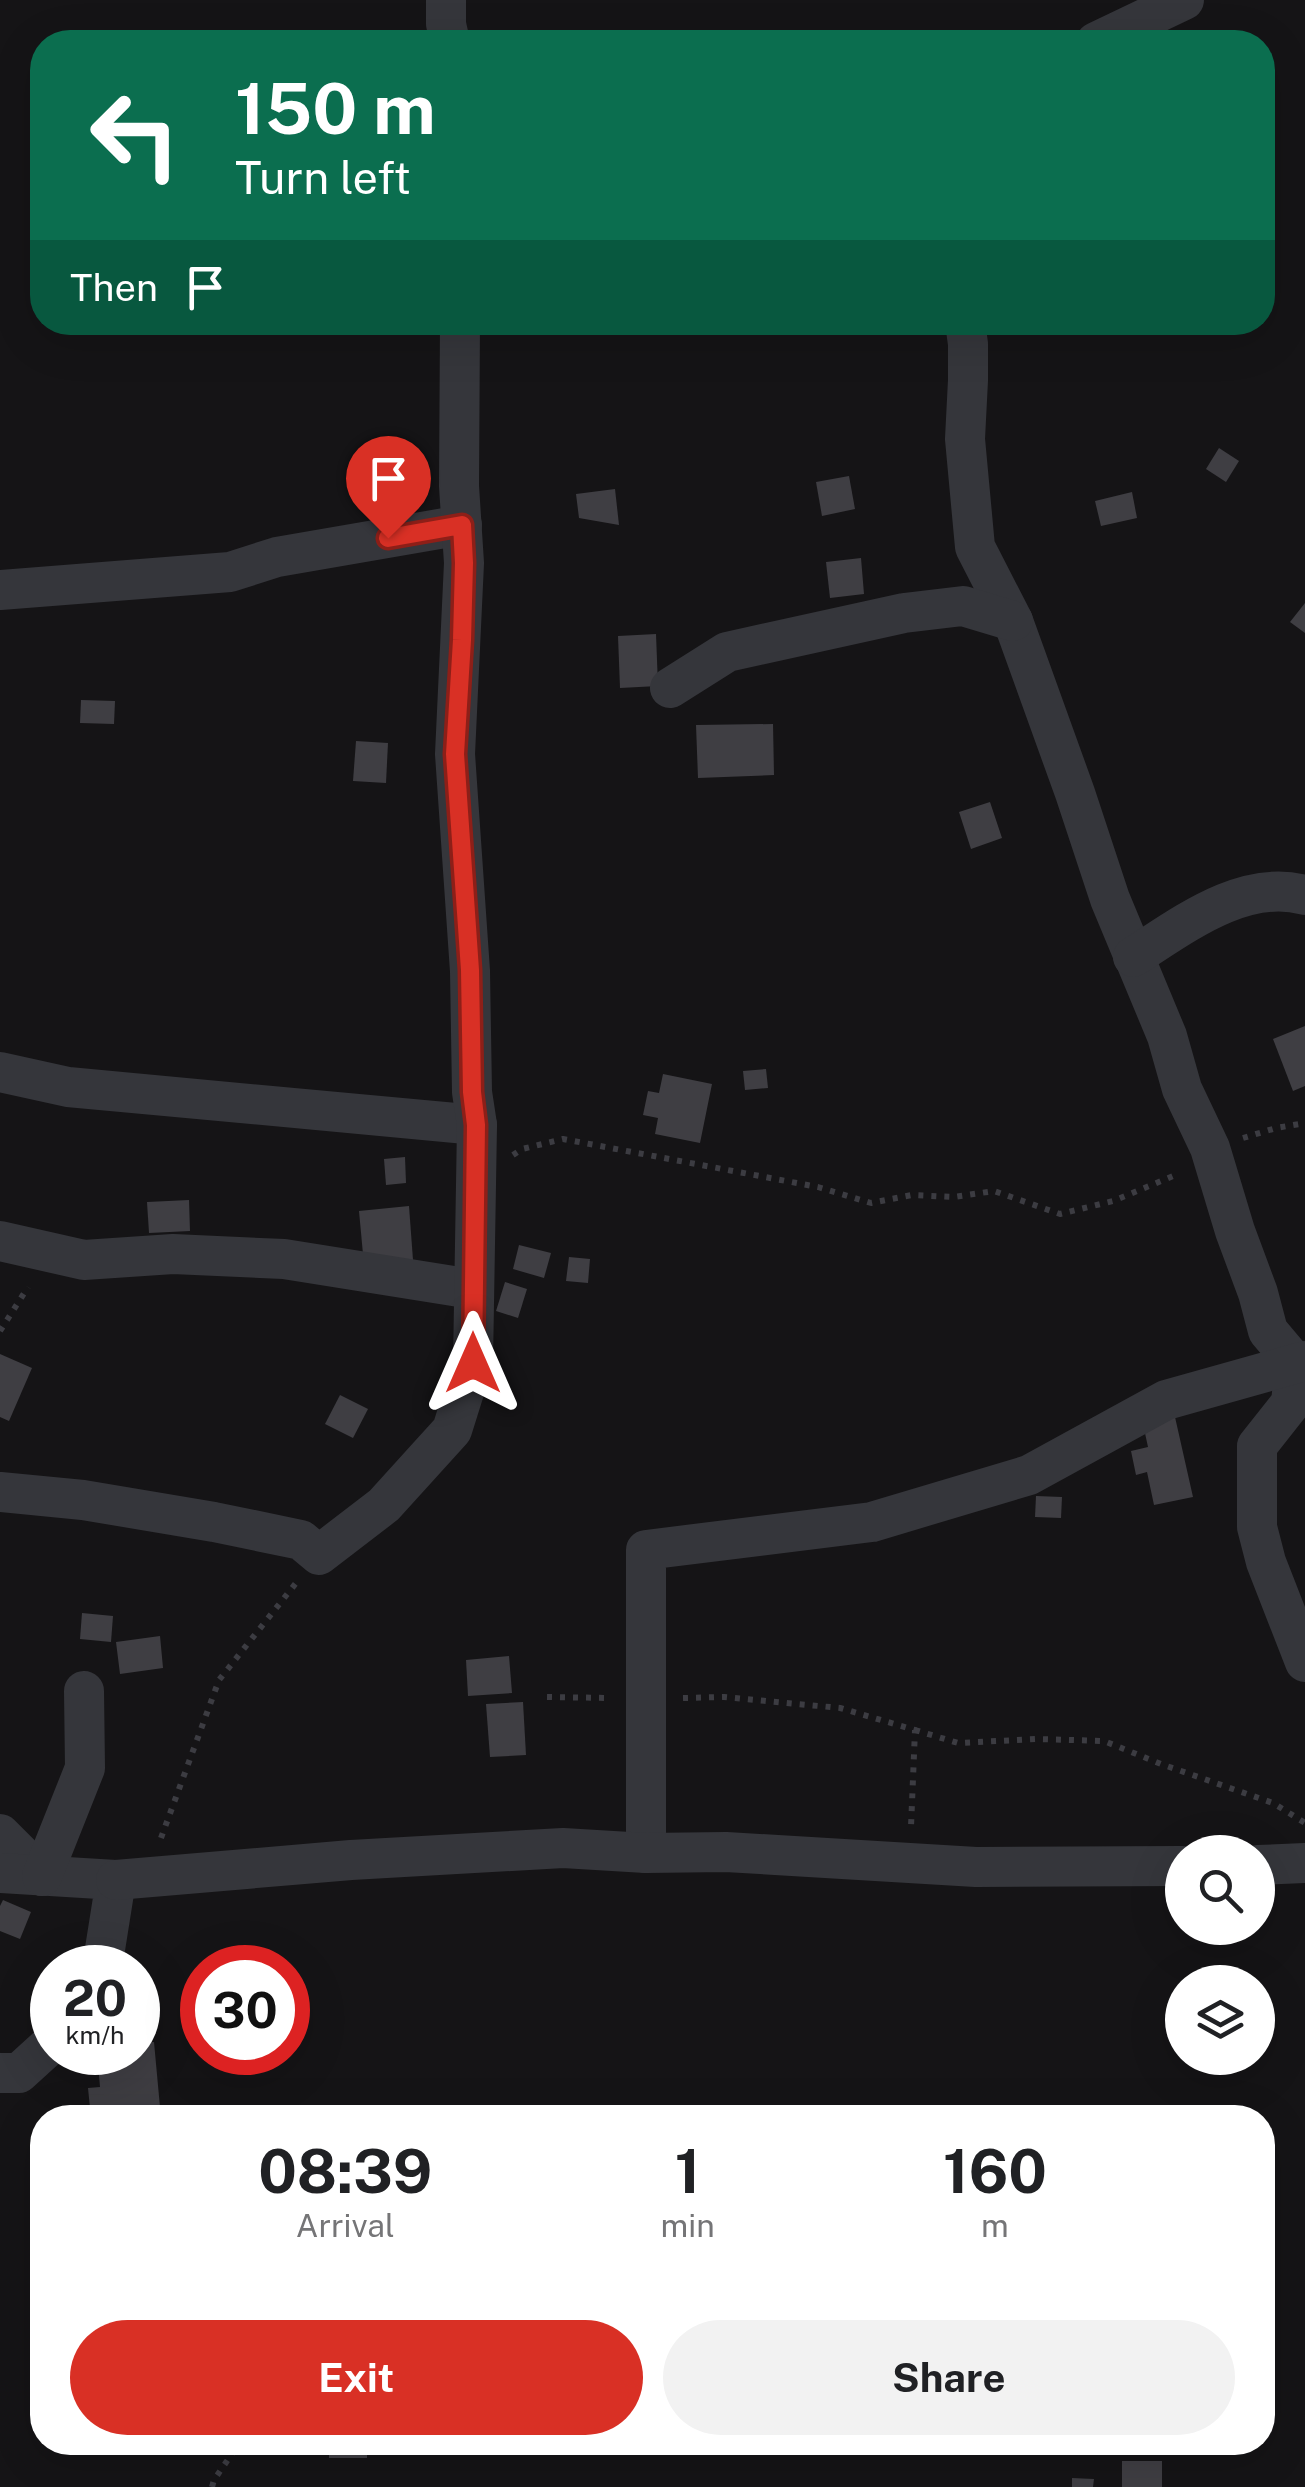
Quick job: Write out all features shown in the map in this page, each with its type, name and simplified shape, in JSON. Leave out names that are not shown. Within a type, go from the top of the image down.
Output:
[{"type":"street","points":[[446,0],[447,30]]},
{"type":"street","points":[[1121,30],[1184,0]]},
{"type":"street","points":[[0,1492],[83,1500],[249,1529],[302,1540],[320,1554],[384,1505],[452,1430],[473,1363],[476,1125],[455,754],[464,563],[459,486],[460,335]]},
{"type":"street","points":[[967,335],[965,439],[975,547],[1013,621],[1110,899],[1167,1036],[1182,1090],[1210,1148],[1268,1331],[1300,1362]]},
{"type":"street","points":[[0,590],[230,572],[277,557],[462,525]]},
{"type":"street","points":[[670,688],[727,652],[904,613],[963,606],[1013,621]]},
{"type":"street","points":[[1133,957],[1208,912],[1249,896],[1276,891],[1305,895]]},
{"type":"street","points":[[0,1072],[68,1086],[476,1125]]},
{"type":"street","points":[[0,1241],[84,1260],[173,1254],[284,1258],[472,1290]]},
{"type":"street","points":[[1300,1362],[1290,1404],[1256,1446],[1258,1527],[1266,1562],[1305,1662]]},
{"type":"street","points":[[646,1853],[646,1550],[872,1522],[1029,1475],[1166,1400],[1300,1362]]},
{"type":"street","points":[[42,1876],[85,1768],[84,1691]]},
{"type":"street","points":[[0,1834],[42,1876]]},
{"type":"street","points":[[0,1873],[132,1879],[352,1860],[563,1848],[726,1852],[976,1867],[1165,1866]]},
{"type":"street","points":[[1275,1864],[1305,1863]]},
{"type":"street","points":[[110,1945],[132,1879]]},
{"type":"street","points":[[0,2073],[19,2072],[30,2062]]},
{"type":"path","points":[[475,1181],[522,1150],[563,1139],[818,1187],[871,1203],[912,1195],[954,1197],[994,1192],[1060,1214],[1113,1202],[1197,1166],[1210,1148],[1305,1123]]},
{"type":"path","points":[[0,1331],[50,1252]]},
{"type":"path","points":[[132,1879],[219,1680],[320,1554]]},
{"type":"path","points":[[547,1697],[724,1697],[840,1708],[958,1743],[1104,1741],[1273,1802],[1305,1823]]},
{"type":"path","points":[[909,1863],[915,1730]]},
{"type":"path","points":[[212,2487],[231,2455]]},
{"type":"building","points":[[1219,448],[1239,461],[1226,482],[1206,469]]},
{"type":"building","points":[[849,476],[855,509],[822,516],[816,482]]},
{"type":"building","points":[[615,489],[619,525],[579,518],[576,494]]},
{"type":"building","points":[[1132,492],[1137,518],[1101,526],[1095,501]]},
{"type":"building","points":[[861,558],[864,594],[830,598],[826,562]]},
{"type":"building","points":[[1305,603],[1305,633],[1290,622]]},
{"type":"building","points":[[656,634],[658,686],[620,688],[618,636]]},
{"type":"building","points":[[81,700],[115,701],[114,724],[80,723]]},
{"type":"building","points":[[773,724],[774,775],[698,778],[696,725]]},
{"type":"building","points":[[356,741],[388,743],[386,783],[353,781]]},
{"type":"building","points":[[990,802],[1002,838],[971,849],[959,812]]},
{"type":"building","points":[[1305,1026],[1305,1086],[1293,1091],[1273,1039]]},
{"type":"building","points":[[766,1069],[768,1088],[745,1090],[743,1071]]},
{"type":"building","points":[[663,1074],[712,1084],[700,1143],[655,1134],[658,1118],[643,1115],[648,1091],[659,1093]]},
{"type":"building","points":[[405,1157],[406,1183],[386,1185],[384,1159]]},
{"type":"building","points":[[189,1200],[190,1231],[149,1233],[147,1202]]},
{"type":"building","points":[[409,1206],[413,1260],[364,1265],[359,1211]]},
{"type":"building","points":[[519,1245],[551,1253],[544,1278],[513,1269]]},
{"type":"building","points":[[569,1257],[590,1259],[588,1283],[566,1281]]},
{"type":"building","points":[[505,1282],[527,1289],[518,1318],[496,1311]]},
{"type":"building","points":[[0,1354],[32,1368],[9,1421],[0,1417]]},
{"type":"building","points":[[340,1395],[368,1409],[353,1438],[325,1424]]},
{"type":"building","points":[[1175,1417],[1193,1497],[1154,1505],[1147,1472],[1136,1475],[1131,1451],[1148,1447],[1143,1424]]},
{"type":"building","points":[[1036,1496],[1062,1497],[1061,1518],[1035,1517]]},
{"type":"building","points":[[82,1613],[113,1616],[111,1642],[80,1639]]},
{"type":"building","points":[[160,1636],[163,1668],[120,1674],[116,1642]]},
{"type":"building","points":[[509,1656],[512,1693],[468,1696],[466,1660]]},
{"type":"building","points":[[523,1702],[526,1755],[490,1757],[486,1704]]},
{"type":"building","points":[[3,1900],[31,1912],[20,1939],[0,1931]]},
{"type":"building","points":[[99,2075],[157,2075],[160,2105],[90,2105],[88,2088],[100,2087]]},
{"type":"building","points":[[329,2455],[367,2455],[367,2458]]},
{"type":"building","points":[[1122,2461],[1162,2461],[1162,2487],[1122,2487]]},
{"type":"building","points":[[1072,2478],[1094,2479],[1093,2487],[1072,2487]]},
{"type":"route","points":[[388,538],[462,525],[462,640],[455,754],[476,1125],[473,1363]]}]
